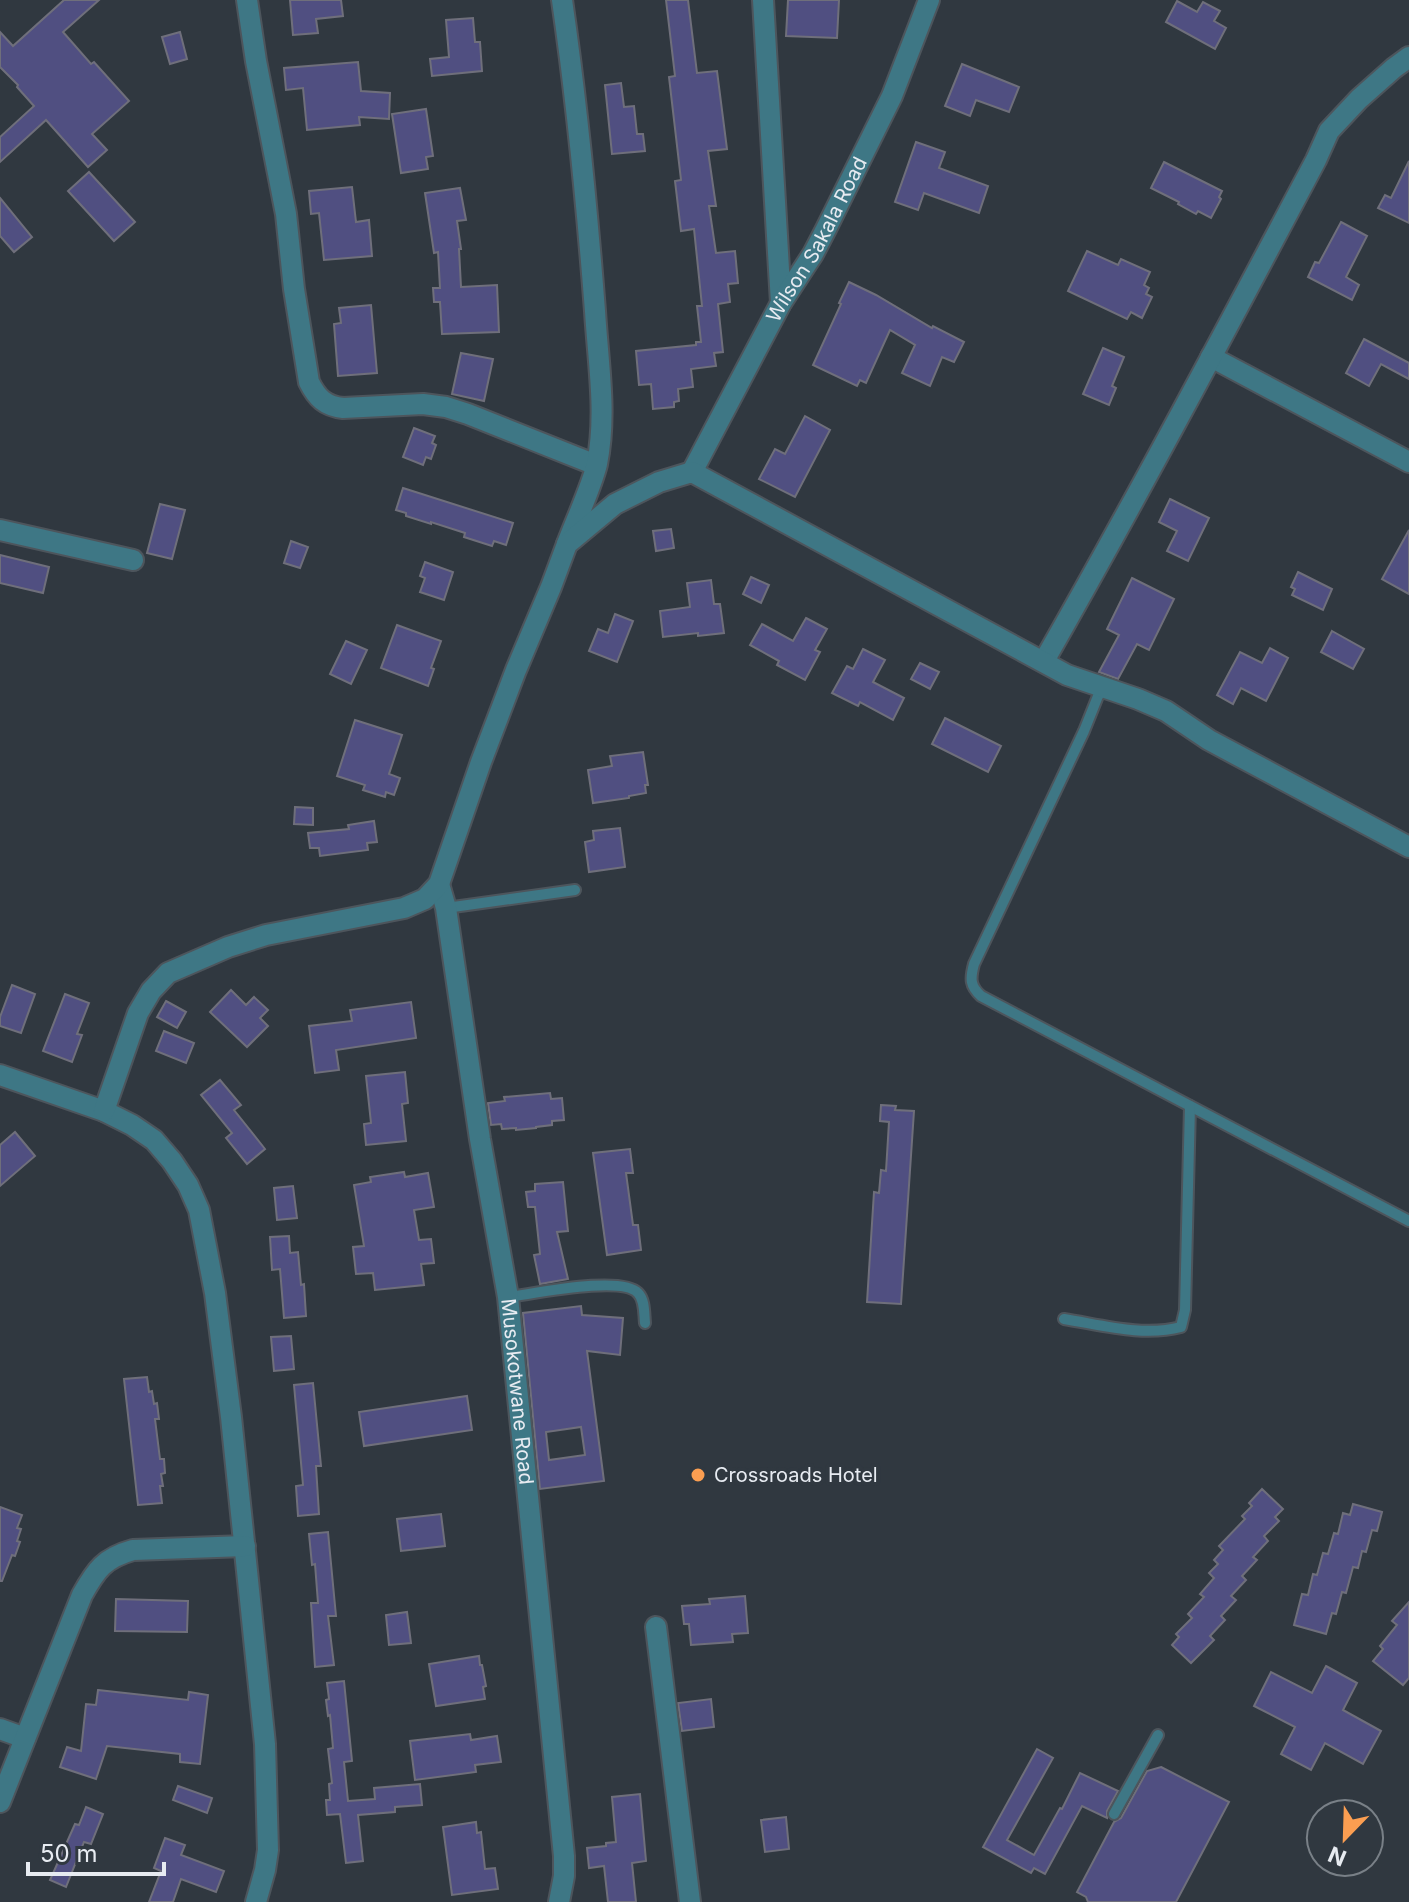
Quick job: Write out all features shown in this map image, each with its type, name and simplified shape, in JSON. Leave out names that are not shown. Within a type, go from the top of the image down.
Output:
[{"type":"street","points":[[247,0],[286,214],[309,382],[314,392],[322,402],[333,407],[423,404],[446,407],[596,465]]},
{"type":"street","points":[[104,1111],[138,1013],[151,991],[168,973],[228,947],[266,935],[404,908],[425,899],[439,884],[481,762],[596,465],[601,429],[600,381],[576,101],[562,0]]},
{"type":"street","points":[[763,0],[781,303]]},
{"type":"street","name":"Wilson Sakala Road","points":[[692,472],[781,303],[813,254],[892,96],[929,0]]},
{"type":"street","points":[[1044,661],[1211,357],[1329,131],[1359,99],[1409,57]]},
{"type":"street","points":[[1211,357],[1409,462]]},
{"type":"street","points":[[567,544],[615,504],[659,482],[692,472],[1067,675],[1166,711],[1209,740],[1409,847]]},
{"type":"street","points":[[0,530],[133,560]]},
{"type":"street","name":"Musokotwane Road","points":[[439,884],[446,908],[480,1139],[508,1297],[564,1856],[559,1902]]},
{"type":"street","points":[[0,1075],[104,1111],[132,1125],[154,1140],[172,1161],[188,1185],[199,1210],[215,1293],[265,1744],[269,1828],[265,1870],[256,1902]]},
{"type":"street","points":[[0,1802],[82,1595],[102,1564],[118,1554],[133,1550],[245,1546]]},
{"type":"street","points":[[656,1627],[690,1902]]},
{"type":"street","points":[[0,1729],[25,1738]]},
{"type":"lane","points":[[1105,688],[1091,709],[974,964],[970,977],[972,988],[981,996],[1409,1221]]},
{"type":"lane","points":[[446,908],[575,890]]},
{"type":"lane","points":[[1064,1319],[1122,1329],[1165,1331],[1181,1327],[1185,1310],[1190,1106]]},
{"type":"lane","points":[[508,1297],[569,1288],[622,1285],[636,1290],[642,1298],[645,1323]]},
{"type":"lane","points":[[1114,1814],[1158,1735]]},
{"type":"building","points":[[64,0],[99,0],[63,32],[129,101],[92,134],[107,150],[88,167],[46,120],[0,162],[0,137],[34,106],[0,67],[0,32],[13,46]]},
{"type":"building","points":[[290,0],[341,0],[343,16],[316,19],[318,33],[293,35]]},
{"type":"building","points":[[666,0],[688,0],[697,73],[717,71],[727,149],[708,151],[716,206],[709,206],[716,253],[735,251],[738,283],[728,284],[730,302],[718,304],[723,352],[714,353],[716,366],[691,369],[693,387],[678,389],[679,401],[674,402],[674,407],[653,409],[651,384],[639,385],[636,351],[701,342],[697,306],[702,306],[694,229],[681,231],[675,181],[681,180],[669,77],[675,76]]},
{"type":"building","points":[[788,0],[839,0],[837,38],[786,36]]},
{"type":"building","points":[[1177,1],[1197,12],[1203,2],[1220,11],[1214,21],[1226,28],[1215,49],[1166,22]]},
{"type":"building","points":[[473,18],[475,42],[480,42],[482,71],[432,76],[430,59],[449,57],[446,20]]},
{"type":"building","points":[[180,32],[187,59],[170,64],[162,37]]},
{"type":"building","points":[[358,62],[361,91],[390,93],[389,119],[359,117],[360,125],[307,130],[303,88],[286,90],[284,68]]},
{"type":"building","points":[[962,64],[1019,87],[1009,112],[976,100],[970,116],[945,106]]},
{"type":"building","points":[[621,83],[624,107],[634,106],[637,134],[643,134],[645,151],[612,154],[605,85]]},
{"type":"building","points":[[426,109],[433,156],[426,157],[428,169],[401,173],[392,114]]},
{"type":"building","points":[[916,142],[945,152],[939,168],[988,186],[979,213],[924,193],[918,210],[895,202]]},
{"type":"building","points":[[1409,161],[1409,223],[1378,208],[1385,195],[1391,198]]},
{"type":"building","points":[[1164,162],[1222,191],[1211,218],[1198,211],[1196,214],[1151,188]]},
{"type":"building","points":[[89,172],[135,222],[114,241],[68,191]]},
{"type":"building","points":[[352,187],[356,222],[369,220],[372,256],[324,260],[319,213],[311,214],[309,191]]},
{"type":"building","points":[[460,188],[466,220],[457,221],[461,287],[497,285],[499,332],[442,334],[440,302],[434,302],[433,288],[440,288],[438,252],[434,253],[425,193]]},
{"type":"building","points":[[0,198],[32,237],[14,252],[0,236]]},
{"type":"building","points":[[1341,222],[1367,236],[1346,277],[1359,285],[1352,300],[1308,277]]},
{"type":"building","points":[[1087,251],[1118,265],[1121,259],[1150,272],[1144,285],[1149,288],[1146,294],[1152,297],[1142,318],[1131,312],[1127,319],[1068,291]]},
{"type":"building","points":[[849,282],[964,342],[954,362],[942,357],[930,386],[902,373],[915,345],[890,330],[866,383],[860,380],[857,386],[813,365]]},
{"type":"building","points":[[371,305],[377,373],[338,376],[334,324],[341,323],[339,308]]},
{"type":"building","points":[[1364,339],[1409,363],[1409,379],[1381,364],[1369,386],[1346,373]]},
{"type":"building","points":[[1103,348],[1124,357],[1112,386],[1116,388],[1109,405],[1083,394]]},
{"type":"building","points":[[461,353],[493,359],[484,401],[452,394]]},
{"type":"building","points":[[805,416],[830,430],[795,497],[759,479],[775,449],[785,454]]},
{"type":"building","points":[[414,428],[435,436],[432,443],[436,445],[431,459],[426,457],[423,465],[403,457]]},
{"type":"building","points":[[403,488],[513,523],[506,545],[494,541],[492,546],[464,537],[465,533],[406,516],[406,513],[396,510]]},
{"type":"building","points":[[1170,499],[1209,518],[1188,561],[1167,551],[1177,531],[1159,522]]},
{"type":"building","points":[[160,504],[185,510],[172,559],[147,553]]},
{"type":"building","points":[[671,529],[674,548],[656,551],[653,531]]},
{"type":"building","points":[[1409,530],[1409,594],[1382,579]]},
{"type":"building","points":[[291,541],[308,547],[300,568],[284,563]]},
{"type":"building","points":[[0,555],[49,567],[43,593],[0,583]]},
{"type":"building","points":[[425,562],[453,572],[444,600],[420,592],[425,578],[420,576]]},
{"type":"building","points":[[1298,572],[1332,589],[1323,610],[1292,595],[1295,589],[1291,587]]},
{"type":"building","points":[[751,577],[769,585],[761,603],[743,594]]},
{"type":"building","points":[[1132,578],[1174,599],[1149,650],[1137,644],[1118,679],[1099,672],[1119,635],[1107,629]]},
{"type":"building","points":[[711,580],[714,604],[720,604],[724,633],[663,637],[660,611],[690,607],[687,583]]},
{"type":"building","points":[[615,614],[633,621],[617,662],[589,651],[598,629],[608,633]]},
{"type":"building","points":[[806,618],[827,629],[815,650],[820,652],[805,680],[750,645],[762,624],[793,641]]},
{"type":"building","points":[[397,625],[441,641],[428,686],[381,668]]},
{"type":"building","points":[[1332,631],[1364,649],[1353,669],[1321,652]]},
{"type":"building","points":[[346,641],[367,650],[351,684],[330,674]]},
{"type":"building","points":[[1270,648],[1288,658],[1266,701],[1241,688],[1233,704],[1217,695],[1240,652],[1262,663]]},
{"type":"building","points":[[863,649],[885,660],[873,682],[904,698],[893,720],[860,702],[858,706],[832,693],[847,666],[853,669]]},
{"type":"building","points":[[920,663],[939,672],[930,689],[911,679]]},
{"type":"building","points":[[945,718],[1001,746],[988,772],[932,744]]},
{"type":"building","points":[[355,720],[402,735],[389,774],[400,778],[394,795],[386,792],[385,797],[363,790],[365,785],[337,776]]},
{"type":"building","points":[[643,752],[648,785],[645,785],[646,793],[593,803],[588,770],[612,766],[610,756]]},
{"type":"building","points":[[295,807],[313,808],[313,825],[294,824]]},
{"type":"building","points":[[374,821],[377,842],[367,843],[368,850],[320,856],[319,848],[310,848],[308,833],[349,829],[348,825]]},
{"type":"building","points":[[620,828],[625,867],[589,872],[585,842],[594,840],[593,831]]},
{"type":"building","points":[[12,985],[35,994],[21,1033],[0,1026],[0,1017]]},
{"type":"building","points":[[231,990],[246,1005],[254,997],[268,1010],[260,1018],[268,1026],[247,1047],[210,1012]]},
{"type":"building","points":[[65,994],[89,1003],[77,1034],[82,1035],[72,1062],[43,1051]]},
{"type":"building","points":[[166,1001],[186,1012],[177,1028],[157,1017]]},
{"type":"building","points":[[411,1002],[416,1038],[336,1050],[339,1070],[315,1073],[309,1026],[352,1021],[350,1010]]},
{"type":"building","points":[[164,1031],[194,1043],[186,1063],[156,1051]]},
{"type":"building","points":[[405,1072],[408,1103],[402,1104],[406,1141],[366,1145],[364,1124],[371,1123],[366,1076]]},
{"type":"building","points":[[220,1080],[241,1105],[234,1110],[265,1149],[247,1164],[226,1138],[232,1133],[201,1095]]},
{"type":"building","points":[[550,1093],[551,1099],[562,1098],[564,1120],[552,1121],[552,1125],[516,1130],[502,1129],[501,1124],[491,1125],[488,1103],[505,1101],[504,1097]]},
{"type":"building","points":[[881,1105],[896,1106],[895,1110],[914,1111],[901,1304],[867,1302],[874,1192],[879,1193],[881,1170],[886,1171],[889,1122],[880,1121]]},
{"type":"building","points":[[15,1132],[35,1156],[0,1186],[0,1145]]},
{"type":"building","points":[[630,1149],[633,1173],[626,1173],[633,1225],[638,1225],[641,1250],[607,1255],[593,1153]]},
{"type":"building","points":[[404,1172],[405,1177],[428,1173],[434,1207],[414,1210],[419,1240],[431,1239],[434,1263],[421,1264],[424,1285],[375,1290],[373,1273],[356,1274],[353,1247],[364,1246],[354,1185],[371,1182],[370,1177]]},
{"type":"building","points":[[563,1182],[568,1231],[557,1232],[568,1279],[540,1284],[534,1255],[540,1254],[535,1207],[528,1207],[526,1192],[535,1191],[535,1184]]},
{"type":"building","points":[[293,1186],[297,1218],[277,1220],[274,1188]]},
{"type":"building","points":[[289,1236],[290,1253],[298,1252],[306,1316],[284,1318],[280,1269],[272,1270],[270,1237]]},
{"type":"building","points":[[581,1306],[582,1315],[623,1318],[620,1355],[587,1351],[604,1481],[540,1489],[523,1313]],"holes":[[[581,1427],[585,1455],[549,1460],[546,1432]]]},
{"type":"building","points":[[291,1336],[294,1369],[274,1371],[271,1337]]},
{"type":"building","points":[[147,1377],[149,1392],[152,1391],[154,1404],[157,1403],[159,1419],[155,1419],[165,1473],[161,1474],[162,1503],[138,1505],[124,1379]]},
{"type":"building","points":[[313,1383],[321,1466],[316,1466],[319,1514],[298,1516],[296,1486],[303,1485],[294,1385]]},
{"type":"building","points":[[467,1396],[472,1430],[364,1446],[359,1412]]},
{"type":"building","points":[[1262,1489],[1283,1509],[1275,1517],[1279,1521],[1264,1536],[1268,1541],[1253,1557],[1257,1560],[1242,1576],[1246,1580],[1231,1596],[1236,1600],[1221,1616],[1225,1620],[1210,1636],[1214,1640],[1191,1663],[1172,1645],[1179,1637],[1176,1634],[1192,1618],[1188,1614],[1204,1597],[1200,1594],[1214,1578],[1209,1573],[1218,1564],[1214,1560],[1223,1550],[1219,1546],[1245,1519],[1242,1516],[1252,1506],[1249,1503]]},
{"type":"building","points":[[1353,1504],[1382,1512],[1377,1531],[1372,1530],[1358,1568],[1353,1567],[1346,1593],[1342,1592],[1326,1634],[1294,1625],[1302,1594],[1308,1595],[1323,1553],[1328,1554],[1334,1533],[1338,1534],[1343,1513],[1350,1515]]},
{"type":"building","points":[[0,1507],[22,1515],[17,1528],[21,1529],[17,1541],[20,1542],[2,1581],[0,1581]]},
{"type":"building","points":[[441,1514],[445,1546],[401,1551],[397,1519]]},
{"type":"building","points":[[328,1532],[336,1616],[328,1616],[334,1665],[315,1667],[311,1603],[318,1603],[309,1534]]},
{"type":"building","points":[[745,1596],[748,1633],[732,1634],[733,1642],[691,1645],[689,1624],[684,1624],[682,1606],[710,1604],[709,1599]]},
{"type":"building","points":[[116,1599],[188,1601],[187,1632],[115,1631]]},
{"type":"building","points":[[1409,1602],[1409,1678],[1403,1685],[1373,1661],[1383,1649],[1380,1646],[1397,1625],[1392,1621]]},
{"type":"building","points":[[407,1612],[411,1643],[389,1645],[386,1615]]},
{"type":"building","points":[[479,1656],[486,1686],[483,1687],[485,1699],[436,1706],[429,1664]]},
{"type":"building","points":[[1326,1666],[1357,1683],[1343,1710],[1381,1731],[1363,1764],[1325,1743],[1311,1770],[1281,1754],[1295,1727],[1254,1706],[1271,1672],[1312,1693]]},
{"type":"building","points":[[344,1681],[352,1761],[344,1762],[348,1801],[375,1799],[374,1788],[420,1784],[422,1805],[395,1807],[395,1812],[358,1815],[363,1861],[346,1863],[340,1814],[327,1815],[326,1800],[330,1800],[329,1784],[332,1783],[328,1749],[333,1748],[326,1700],[329,1699],[327,1683]]},
{"type":"building","points":[[98,1690],[188,1700],[189,1692],[208,1695],[200,1764],[180,1762],[180,1754],[107,1746],[96,1779],[60,1767],[67,1747],[81,1751],[86,1704],[96,1705]]},
{"type":"building","points":[[711,1699],[714,1727],[682,1731],[678,1703]]},
{"type":"building","points":[[470,1734],[471,1740],[497,1736],[501,1762],[475,1765],[476,1772],[415,1780],[410,1741]]},
{"type":"building","points":[[1037,1749],[1053,1758],[1007,1840],[1034,1855],[1080,1773],[1118,1791],[1107,1811],[1107,1818],[1082,1806],[1045,1874],[1034,1868],[1031,1873],[983,1847]]},
{"type":"building","points":[[1161,1767],[1229,1802],[1176,1902],[1088,1902],[1077,1892],[1114,1822],[1121,1818],[1147,1771]]},
{"type":"building","points":[[178,1786],[212,1798],[207,1813],[173,1800]]},
{"type":"building","points":[[640,1794],[646,1861],[632,1863],[636,1902],[608,1902],[604,1866],[589,1868],[587,1848],[616,1842],[612,1797]]},
{"type":"building","points":[[86,1807],[103,1814],[91,1844],[84,1842],[66,1887],[50,1880]]},
{"type":"building","points":[[786,1817],[789,1849],[765,1852],[761,1820]]},
{"type":"building","points":[[476,1822],[477,1833],[481,1832],[485,1869],[495,1868],[498,1889],[452,1895],[443,1827]]},
{"type":"building","points":[[165,1838],[185,1845],[181,1855],[224,1871],[216,1892],[181,1879],[173,1902],[149,1902],[161,1871],[154,1868]]},
{"type":"place","name":"Crossroads Hotel","points":[[698,1475]]}]
